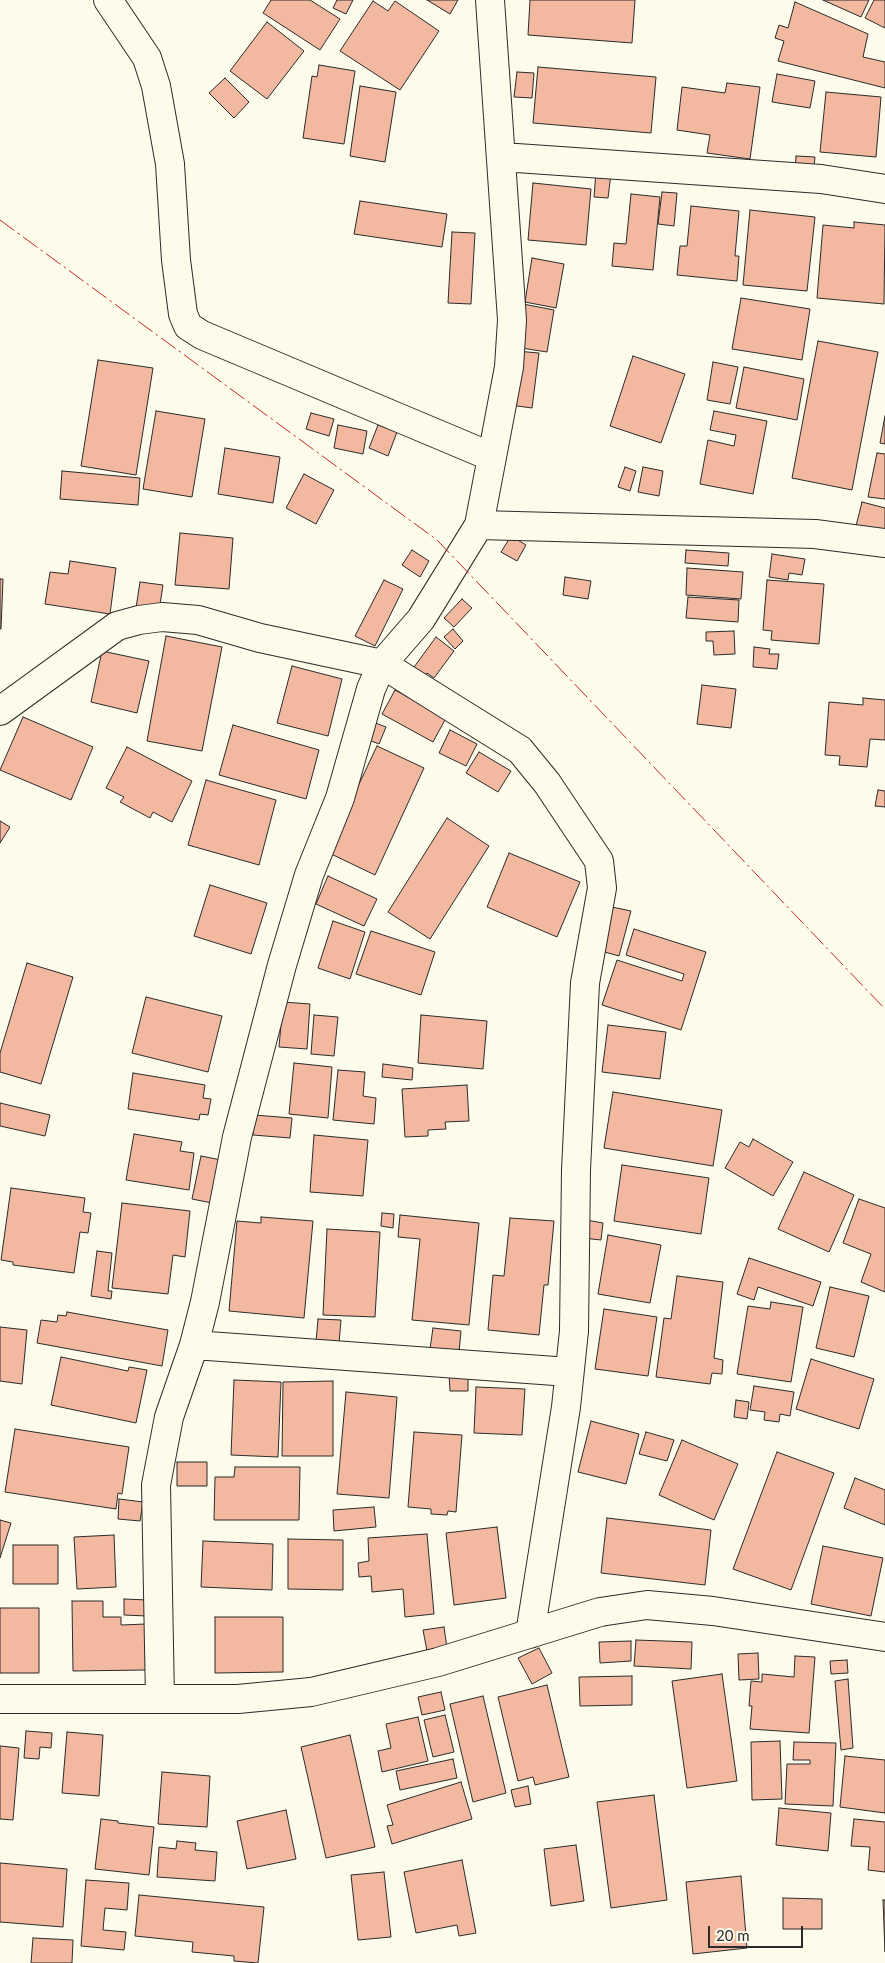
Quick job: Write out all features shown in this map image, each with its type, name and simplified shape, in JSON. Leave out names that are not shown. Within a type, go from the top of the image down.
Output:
[{"type":"street","points":[[108,0],[147,58],[156,86],[170,164],[176,260],[183,314],[188,326],[202,335],[492,457]]},
{"type":"street","points":[[160,1699],[156,1485],[169,1417],[194,1345],[205,1302],[237,1137],[282,965],[309,875],[340,798],[371,689],[382,664],[421,619],[479,525],[509,367],[512,320],[490,0]]},
{"type":"street","points":[[502,157],[821,179],[885,189]]},
{"type":"street","points":[[479,525],[815,534],[885,543]]},
{"type":"street","points":[[0,711],[118,626],[138,620],[162,617],[198,620],[260,638],[382,664],[520,750],[547,784],[599,861],[602,888],[585,983],[576,1170],[574,1331],[566,1407],[530,1634]]},
{"type":"street","points":[[194,1345],[569,1372]]},
{"type":"street","points":[[0,1699],[238,1698],[311,1692],[438,1662],[600,1612],[647,1606],[713,1611],[885,1637]]},
{"type":"building","points":[[271,0],[310,0],[340,19],[320,50],[263,13]]},
{"type":"building","points":[[337,0],[353,0],[346,14],[333,8]]},
{"type":"building","points":[[427,0],[458,0],[450,14]]},
{"type":"building","points":[[530,0],[635,0],[632,43],[528,35]]},
{"type":"building","points":[[823,0],[869,0],[861,17]]},
{"type":"building","points":[[874,0],[885,0],[885,28],[865,18]]},
{"type":"building","points":[[373,1],[388,11],[395,1],[439,31],[400,90],[340,51]]},
{"type":"building","points":[[795,2],[868,34],[863,57],[885,62],[885,88],[778,61],[784,41],[775,38],[779,25],[788,28]]},
{"type":"building","points":[[267,22],[304,51],[267,99],[230,71]]},
{"type":"building","points":[[319,65],[355,71],[344,144],[303,138],[312,76],[317,77]]},
{"type":"building","points":[[538,67],[656,77],[651,133],[533,123]]},
{"type":"building","points":[[517,72],[534,73],[532,98],[514,97]]},
{"type":"building","points":[[777,74],[815,81],[810,108],[772,102]]},
{"type":"building","points":[[225,78],[249,102],[234,118],[209,93]]},
{"type":"building","points":[[727,83],[760,87],[750,159],[707,153],[710,135],[677,130],[682,87],[725,93]]},
{"type":"building","points":[[360,86],[396,92],[385,162],[350,156]]},
{"type":"building","points":[[826,92],[881,97],[876,157],[820,152]]},
{"type":"building","points":[[796,156],[815,157],[813,176],[795,175]]},
{"type":"building","points":[[596,172],[611,174],[608,198],[594,197]]},
{"type":"building","points":[[533,183],[591,189],[586,245],[528,240]]},
{"type":"building","points":[[662,192],[677,193],[674,226],[658,224]]},
{"type":"building","points":[[631,194],[660,197],[653,270],[612,266],[614,243],[626,244]]},
{"type":"building","points":[[360,201],[447,214],[442,247],[354,234]]},
{"type":"building","points":[[691,206],[739,211],[735,256],[739,256],[737,281],[677,275],[680,246],[687,246]]},
{"type":"building","points":[[750,210],[815,217],[807,291],[743,285]]},
{"type":"building","points":[[854,222],[885,225],[884,304],[817,298],[823,225],[854,228]]},
{"type":"building","points":[[452,232],[475,233],[471,304],[448,303]]},
{"type":"building","points":[[532,258],[564,264],[556,308],[525,302]]},
{"type":"building","points":[[741,298],[810,309],[802,360],[732,349]]},
{"type":"building","points":[[523,304],[554,310],[547,352],[515,347]]},
{"type":"building","points":[[818,341],[878,352],[852,490],[792,478]]},
{"type":"building","points":[[516,351],[539,353],[532,408],[510,405]]},
{"type":"building","points":[[633,356],[685,374],[661,443],[610,426]]},
{"type":"building","points":[[98,360],[153,368],[136,475],[81,466]]},
{"type":"building","points":[[713,362],[738,367],[730,404],[707,400]]},
{"type":"building","points":[[744,367],[804,379],[797,420],[736,408]]},
{"type":"building","points":[[156,411],[205,419],[192,497],[143,489]]},
{"type":"building","points":[[714,411],[767,421],[753,494],[700,484],[708,440],[734,446],[736,435],[710,430]]},
{"type":"building","points":[[311,413],[334,419],[329,436],[306,429]]},
{"type":"building","points":[[885,416],[885,444],[880,443]]},
{"type":"building","points":[[338,425],[367,431],[363,454],[334,448]]},
{"type":"building","points":[[378,425],[397,432],[388,456],[369,448]]},
{"type":"building","points":[[225,448],[280,457],[273,503],[218,494]]},
{"type":"building","points":[[877,453],[885,454],[885,499],[868,497]]},
{"type":"building","points":[[625,467],[636,471],[630,491],[618,487]]},
{"type":"building","points":[[643,467],[663,471],[659,496],[638,492]]},
{"type":"building","points":[[62,471],[140,478],[138,505],[60,499]]},
{"type":"building","points":[[304,474],[334,490],[316,524],[286,508]]},
{"type":"building","points":[[862,502],[885,508],[885,534],[856,526]]},
{"type":"building","points":[[180,533],[233,538],[229,589],[175,585]]},
{"type":"building","points":[[511,536],[526,545],[517,561],[501,552]]},
{"type":"building","points":[[412,550],[429,561],[420,577],[402,565]]},
{"type":"building","points":[[686,550],[729,553],[728,566],[685,563]]},
{"type":"building","points":[[772,554],[805,559],[802,575],[789,573],[788,580],[769,577]]},
{"type":"building","points":[[70,561],[116,568],[110,614],[45,604],[50,572],[68,574]]},
{"type":"building","points":[[687,568],[743,572],[741,599],[686,595]]},
{"type":"building","points":[[565,577],[591,581],[588,599],[563,595]]},
{"type":"building","points":[[0,579],[3,579],[1,629],[0,629]]},
{"type":"building","points":[[384,580],[403,589],[375,646],[355,636]]},
{"type":"building","points":[[767,580],[824,584],[819,644],[771,640],[772,631],[763,630]]},
{"type":"building","points":[[140,582],[163,585],[159,611],[136,608]]},
{"type":"building","points":[[688,597],[739,600],[738,622],[686,618]]},
{"type":"building","points":[[462,599],[472,608],[454,627],[444,618]]},
{"type":"building","points":[[453,629],[463,641],[455,649],[444,637]]},
{"type":"building","points":[[734,631],[735,654],[714,655],[713,641],[706,641],[706,632]]},
{"type":"building","points":[[166,636],[222,647],[202,751],[147,741]]},
{"type":"building","points":[[436,637],[454,651],[434,678],[427,673],[420,682],[409,674]]},
{"type":"building","points":[[754,647],[770,649],[769,654],[779,654],[777,669],[753,667]]},
{"type":"building","points":[[102,651],[149,661],[137,713],[91,702]]},
{"type":"building","points":[[292,666],[342,679],[328,736],[277,723]]},
{"type":"building","points":[[702,685],[736,689],[731,728],[697,724]]},
{"type":"building","points":[[395,690],[446,718],[433,742],[382,714]]},
{"type":"building","points":[[863,698],[885,700],[885,740],[870,739],[867,767],[839,765],[840,756],[825,755],[829,702],[863,705]]},
{"type":"building","points":[[23,717],[93,747],[71,800],[0,770]]},
{"type":"building","points":[[370,721],[386,727],[379,744],[364,738]]},
{"type":"building","points":[[233,725],[319,750],[306,799],[219,775]]},
{"type":"building","points":[[450,730],[477,744],[466,766],[439,753]]},
{"type":"building","points":[[377,746],[424,768],[375,875],[327,852]]},
{"type":"building","points":[[127,747],[192,781],[172,822],[153,812],[150,818],[120,802],[124,797],[106,788]]},
{"type":"building","points":[[479,752],[511,771],[498,792],[466,773]]},
{"type":"building","points":[[206,780],[276,800],[259,865],[188,845]]},
{"type":"building","points":[[878,790],[885,791],[885,807],[875,806]]},
{"type":"building","points":[[447,818],[489,846],[430,939],[388,912]]},
{"type":"building","points":[[0,821],[10,827],[0,843]]},
{"type":"building","points":[[509,853],[580,882],[557,937],[487,907]]},
{"type":"building","points":[[328,876],[377,899],[364,926],[316,904]]},
{"type":"building","points":[[210,885],[267,903],[251,954],[194,936]]},
{"type":"building","points":[[612,907],[631,911],[619,956],[601,951]]},
{"type":"building","points":[[333,921],[365,932],[350,979],[318,968]]},
{"type":"building","points":[[634,929],[706,952],[681,1030],[602,1005],[617,960],[682,981],[684,974],[626,955]]},
{"type":"building","points":[[371,931],[435,952],[421,995],[356,974]]},
{"type":"building","points":[[27,963],[73,977],[41,1084],[0,1072],[0,1053]]},
{"type":"building","points":[[146,997],[222,1016],[208,1072],[132,1053]]},
{"type":"building","points":[[283,1002],[310,1004],[307,1049],[279,1047]]},
{"type":"building","points":[[314,1015],[338,1017],[334,1056],[311,1054]]},
{"type":"building","points":[[421,1015],[487,1021],[483,1069],[418,1063]]},
{"type":"building","points":[[608,1025],[666,1032],[660,1079],[602,1072]]},
{"type":"building","points":[[294,1063],[332,1067],[328,1118],[289,1114]]},
{"type":"building","points":[[383,1064],[413,1068],[412,1080],[382,1077]]},
{"type":"building","points":[[338,1070],[365,1072],[363,1096],[376,1098],[374,1124],[333,1120]]},
{"type":"building","points":[[133,1073],[205,1085],[203,1098],[211,1099],[208,1115],[200,1114],[199,1120],[128,1109]]},
{"type":"building","points":[[467,1085],[469,1121],[445,1122],[446,1129],[428,1130],[428,1136],[405,1137],[402,1089]]},
{"type":"building","points":[[613,1092],[722,1110],[713,1166],[604,1148]]},
{"type":"building","points":[[0,1103],[50,1115],[45,1136],[0,1126]]},
{"type":"building","points":[[254,1115],[292,1118],[290,1138],[253,1135]]},
{"type":"building","points":[[134,1134],[182,1142],[180,1151],[194,1153],[189,1190],[126,1180]]},
{"type":"building","points":[[314,1135],[368,1140],[363,1196],[310,1192]]},
{"type":"building","points":[[753,1139],[793,1162],[773,1196],[725,1168],[740,1142],[749,1147]]},
{"type":"building","points":[[201,1156],[221,1160],[212,1203],[192,1199]]},
{"type":"building","points":[[622,1165],[709,1178],[701,1234],[614,1221]]},
{"type":"building","points":[[804,1172],[854,1195],[829,1252],[778,1229]]},
{"type":"building","points":[[11,1188],[85,1198],[83,1212],[91,1213],[88,1233],[80,1232],[74,1273],[13,1265],[13,1262],[1,1260]]},
{"type":"building","points":[[859,1199],[885,1208],[885,1292],[861,1282],[871,1254],[843,1243]]},
{"type":"building","points":[[122,1203],[190,1211],[185,1257],[173,1255],[168,1294],[112,1288]]},
{"type":"building","points":[[382,1213],[394,1214],[393,1228],[381,1226]]},
{"type":"building","points":[[400,1215],[479,1223],[469,1325],[412,1320],[420,1239],[398,1237]]},
{"type":"building","points":[[261,1217],[313,1221],[304,1318],[229,1311],[237,1221],[261,1223]]},
{"type":"building","points":[[510,1218],[554,1221],[548,1285],[544,1285],[539,1335],[488,1330],[493,1275],[504,1276]]},
{"type":"building","points":[[586,1220],[603,1223],[601,1240],[583,1238]]},
{"type":"building","points":[[327,1229],[380,1232],[375,1317],[323,1315]]},
{"type":"building","points":[[608,1235],[661,1245],[650,1303],[598,1294]]},
{"type":"building","points":[[97,1251],[112,1253],[108,1291],[112,1291],[111,1299],[91,1296]]},
{"type":"building","points":[[749,1258],[821,1282],[813,1306],[758,1287],[754,1300],[737,1294]]},
{"type":"building","points":[[677,1276],[723,1282],[714,1358],[723,1360],[722,1374],[712,1373],[710,1384],[656,1377],[664,1318],[671,1319]]},
{"type":"building","points":[[830,1287],[869,1296],[854,1357],[816,1348]]},
{"type":"building","points":[[771,1302],[803,1307],[791,1382],[737,1374],[748,1306],[770,1309]]},
{"type":"building","points":[[604,1309],[657,1317],[648,1376],[595,1369]]},
{"type":"building","points":[[67,1312],[168,1330],[162,1366],[37,1343],[41,1320],[57,1322],[58,1315],[66,1316]]},
{"type":"building","points":[[318,1319],[341,1320],[339,1343],[316,1342]]},
{"type":"building","points":[[0,1327],[27,1330],[22,1384],[0,1381]]},
{"type":"building","points":[[433,1328],[461,1331],[459,1352],[430,1349]]},
{"type":"building","points":[[61,1357],[128,1371],[129,1367],[147,1370],[136,1423],[51,1405]]},
{"type":"building","points":[[811,1359],[874,1379],[859,1429],[796,1409]]},
{"type":"building","points":[[468,1373],[468,1391],[450,1391],[449,1374]]},
{"type":"building","points":[[234,1380],[281,1382],[278,1457],[231,1455]]},
{"type":"building","points":[[333,1381],[333,1456],[282,1456],[283,1382]]},
{"type":"building","points":[[754,1386],[794,1392],[790,1416],[780,1414],[779,1422],[764,1420],[765,1412],[750,1410]]},
{"type":"building","points":[[476,1387],[525,1389],[522,1435],[474,1433]]},
{"type":"building","points":[[346,1392],[397,1397],[389,1498],[337,1494]]},
{"type":"building","points":[[736,1400],[749,1402],[747,1419],[734,1417]]},
{"type":"building","points":[[591,1421],[639,1434],[626,1484],[578,1472]]},
{"type":"building","points":[[15,1429],[129,1447],[122,1494],[118,1493],[116,1509],[5,1492]]},
{"type":"building","points":[[414,1432],[462,1435],[456,1512],[448,1511],[447,1515],[431,1514],[431,1509],[408,1507]]},
{"type":"building","points":[[646,1432],[674,1440],[667,1461],[639,1454]]},
{"type":"building","points":[[682,1440],[738,1464],[714,1520],[659,1495]]},
{"type":"building","points":[[777,1452],[834,1473],[791,1590],[733,1569]]},
{"type":"building","points":[[177,1462],[207,1462],[207,1486],[177,1486]]},
{"type":"building","points":[[235,1467],[300,1467],[299,1520],[214,1520],[215,1477],[234,1477]]},
{"type":"building","points":[[855,1478],[885,1490],[885,1525],[844,1508]]},
{"type":"building","points":[[119,1499],[143,1502],[140,1521],[118,1519]]},
{"type":"building","points":[[374,1507],[376,1527],[334,1531],[333,1510]]},
{"type":"building","points":[[607,1518],[711,1530],[705,1585],[601,1573]]},
{"type":"building","points":[[0,1520],[11,1523],[0,1558]]},
{"type":"building","points":[[497,1527],[506,1598],[454,1605],[446,1533]]},
{"type":"building","points":[[427,1534],[434,1614],[405,1617],[403,1589],[372,1592],[371,1576],[359,1577],[358,1563],[369,1561],[368,1538]]},
{"type":"building","points":[[114,1535],[116,1587],[77,1589],[74,1537]]},
{"type":"building","points":[[288,1539],[343,1540],[343,1590],[288,1589]]},
{"type":"building","points":[[203,1541],[273,1544],[272,1590],[201,1587]]},
{"type":"building","points":[[13,1545],[58,1545],[58,1584],[13,1584]]},
{"type":"building","points":[[823,1546],[883,1558],[871,1616],[811,1604]]},
{"type":"building","points":[[124,1599],[148,1600],[147,1616],[124,1615]]},
{"type":"building","points":[[72,1601],[103,1601],[103,1617],[121,1617],[121,1625],[146,1624],[146,1670],[73,1671]]},
{"type":"building","points":[[0,1608],[39,1608],[39,1673],[0,1673]]},
{"type":"building","points":[[215,1617],[283,1617],[283,1672],[215,1673]]},
{"type":"building","points":[[444,1627],[447,1648],[427,1651],[423,1630]]},
{"type":"building","points":[[636,1640],[692,1642],[691,1669],[634,1666]]},
{"type":"building","points":[[631,1641],[631,1661],[600,1663],[599,1642]]},
{"type":"building","points":[[539,1648],[552,1673],[532,1684],[518,1658]]},
{"type":"building","points":[[758,1653],[759,1679],[739,1680],[738,1654]]},
{"type":"building","points":[[795,1656],[815,1657],[809,1733],[750,1729],[752,1706],[749,1706],[751,1681],[762,1682],[762,1674],[794,1677]]},
{"type":"building","points":[[847,1660],[848,1673],[831,1674],[830,1661]]},
{"type":"building","points":[[722,1674],[737,1781],[687,1788],[672,1681]]},
{"type":"building","points":[[632,1676],[632,1705],[580,1706],[579,1677]]},
{"type":"building","points":[[848,1679],[853,1748],[841,1750],[835,1681]]},
{"type":"building","points":[[547,1685],[569,1777],[535,1785],[533,1777],[518,1781],[498,1697]]},
{"type":"building","points":[[441,1692],[445,1710],[422,1715],[418,1697]]},
{"type":"building","points":[[483,1696],[506,1793],[473,1802],[450,1704]]},
{"type":"building","points":[[445,1715],[454,1752],[433,1757],[424,1720]]},
{"type":"building","points":[[418,1717],[428,1761],[382,1772],[378,1751],[391,1748],[386,1724]]},
{"type":"building","points":[[26,1731],[52,1733],[51,1748],[40,1747],[39,1759],[24,1758]]},
{"type":"building","points":[[67,1732],[103,1735],[99,1796],[62,1793]]},
{"type":"building","points":[[350,1735],[375,1847],[326,1858],[301,1747]]},
{"type":"building","points":[[780,1741],[782,1799],[752,1800],[751,1742]]},
{"type":"building","points":[[794,1742],[836,1743],[833,1806],[785,1804],[787,1764],[810,1764],[810,1760],[793,1760]]},
{"type":"building","points":[[0,1746],[19,1748],[13,1820],[0,1819]]},
{"type":"building","points":[[845,1756],[885,1760],[885,1813],[840,1807]]},
{"type":"building","points":[[453,1759],[457,1778],[400,1790],[396,1771]]},
{"type":"building","points":[[162,1772],[210,1776],[207,1827],[158,1824]]},
{"type":"building","points":[[461,1782],[472,1819],[392,1844],[387,1826],[393,1825],[387,1805]]},
{"type":"building","points":[[528,1786],[531,1804],[515,1807],[511,1790]]},
{"type":"building","points":[[654,1795],[667,1900],[611,1908],[597,1802]]},
{"type":"building","points":[[779,1808],[831,1813],[828,1851],[776,1845]]},
{"type":"building","points":[[286,1810],[296,1859],[247,1869],[237,1821]]},
{"type":"building","points":[[101,1819],[154,1827],[149,1875],[95,1869]]},
{"type":"building","points":[[854,1819],[885,1822],[885,1872],[868,1870],[870,1847],[851,1846]]},
{"type":"building","points":[[177,1841],[196,1843],[195,1850],[217,1852],[215,1881],[157,1877],[159,1847],[176,1849]]},
{"type":"building","points":[[576,1845],[584,1901],[551,1906],[544,1849]]},
{"type":"building","points":[[462,1860],[476,1933],[459,1936],[457,1925],[416,1933],[404,1872]]},
{"type":"building","points":[[0,1863],[67,1869],[63,1927],[0,1922]]},
{"type":"building","points":[[384,1872],[391,1937],[358,1940],[351,1875]]},
{"type":"building","points":[[741,1876],[747,1948],[693,1954],[686,1882]]},
{"type":"building","points":[[86,1880],[129,1883],[127,1910],[105,1908],[103,1930],[126,1932],[124,1950],[81,1946]]},
{"type":"building","points":[[139,1895],[264,1907],[258,1963],[234,1961],[234,1956],[192,1952],[193,1942],[135,1936]]},
{"type":"building","points":[[783,1898],[822,1899],[822,1929],[783,1929]]},
{"type":"building","points":[[883,1900],[885,1900],[885,1952]]},
{"type":"building","points":[[33,1938],[73,1940],[72,1963],[31,1963]]},
{"type":"power","points":[[0,220],[437,540],[885,1009]]}]
